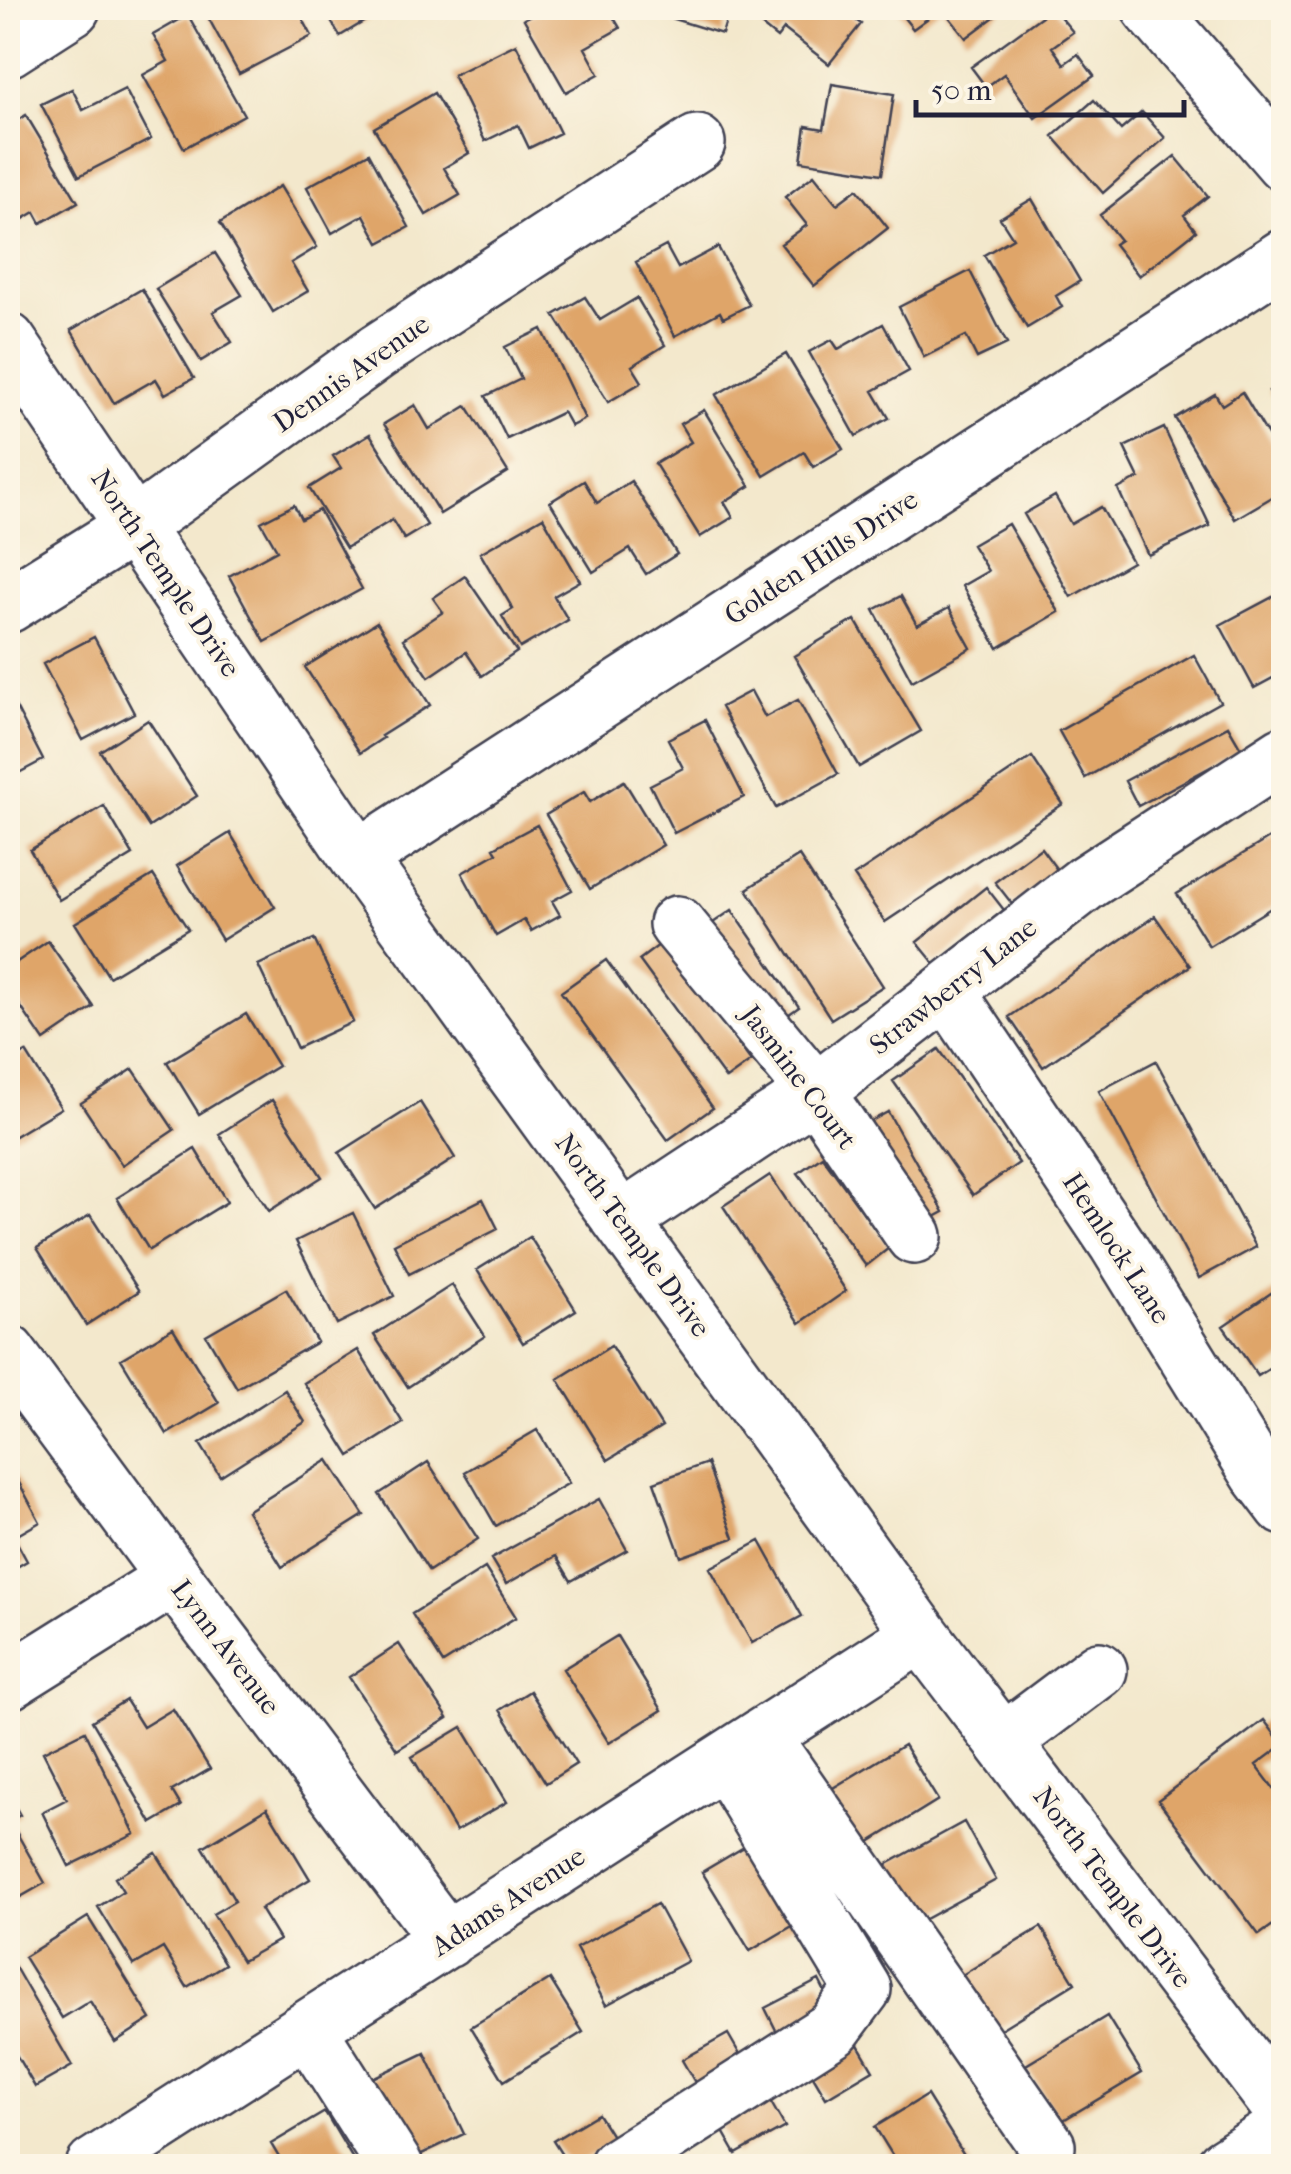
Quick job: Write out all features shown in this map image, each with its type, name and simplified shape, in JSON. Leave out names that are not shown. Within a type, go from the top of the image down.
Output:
[{"type":"street","points":[[8,49],[72,8]]},
{"type":"street","points":[[1150,8],[1284,163]]},
{"type":"street","name":"Dennis Avenue","points":[[8,605],[135,526],[377,352],[697,144]]},
{"type":"street","name":"Golden Hills Drive","points":[[358,858],[1284,257]]},
{"type":"street","name":"North Temple Drive","points":[[8,340],[358,858],[921,1634],[1284,2112]]},
{"type":"street","name":"Strawberry Lane","points":[[622,1220],[816,1092],[1088,882],[1284,754]]},
{"type":"street","name":"Jasmine Court","points":[[677,924],[816,1092],[914,1236]]},
{"type":"street","name":"Hemlock Lane","points":[[948,991],[1275,1479]]},
{"type":"street","name":"Lynn Avenue","points":[[8,1353],[447,1940]]},
{"type":"street","points":[[8,1682],[174,1578]]},
{"type":"street","name":"Adams Avenue","points":[[94,2166],[921,1634]]},
{"type":"street","points":[[1003,1742],[1099,1670]]},
{"type":"street","points":[[744,1749],[1047,2146]]},
{"type":"street","points":[[618,2166],[834,2028],[863,1989],[744,1749]]},
{"type":"street","points":[[308,2029],[395,2166]]},
{"type":"street","points":[[1224,2166],[1284,2128]]},
{"type":"building","points":[[203,8],[297,8],[312,36],[239,74]]},
{"type":"building","points":[[323,8],[371,8],[375,15],[340,36]]},
{"type":"building","points":[[545,8],[608,8],[620,28],[585,48],[599,74],[566,92],[524,19]]},
{"type":"building","points":[[638,8],[730,8],[722,34]]},
{"type":"building","points":[[749,8],[840,8],[861,24],[829,64],[784,29],[777,38],[745,12]]},
{"type":"building","points":[[896,8],[942,8],[913,29]]},
{"type":"building","points":[[942,8],[1006,8],[966,38]]},
{"type":"building","points":[[1053,8],[1073,32],[1052,47],[1064,64],[1078,54],[1094,76],[1035,118],[1004,74],[986,87],[971,67]]},
{"type":"building","points":[[188,15],[244,115],[184,148],[143,75],[168,61],[153,35]]},
{"type":"building","points":[[516,44],[560,133],[529,148],[518,125],[485,141],[453,75]]},
{"type":"building","points":[[832,84],[894,94],[882,174],[801,161],[806,126],[824,129]]},
{"type":"building","points":[[72,89],[83,110],[125,89],[151,139],[79,176],[41,104]]},
{"type":"building","points":[[434,93],[469,153],[444,168],[460,195],[426,215],[374,128]]},
{"type":"building","points":[[1094,100],[1121,130],[1142,112],[1165,138],[1103,193],[1053,136]]},
{"type":"building","points":[[26,115],[78,202],[41,223],[35,212],[8,228],[8,126]]},
{"type":"building","points":[[369,153],[409,227],[379,243],[364,215],[332,233],[307,187]]},
{"type":"building","points":[[1175,156],[1208,196],[1184,215],[1196,231],[1139,276],[1114,244],[1120,240],[1100,215]]},
{"type":"building","points":[[814,175],[837,204],[857,189],[888,228],[814,286],[781,244],[807,225],[785,197]]},
{"type":"building","points":[[280,186],[317,247],[291,263],[308,291],[273,312],[220,223]]},
{"type":"building","points":[[1032,199],[1080,281],[1056,296],[1062,307],[1027,328],[984,255],[1013,238],[1000,218]]},
{"type":"building","points":[[666,246],[678,268],[718,247],[749,305],[723,318],[720,312],[675,336],[636,262]]},
{"type":"building","points":[[215,253],[242,295],[213,312],[232,342],[201,361],[156,289]]},
{"type":"building","points":[[970,271],[1007,344],[977,358],[966,336],[924,357],[899,307]]},
{"type":"building","points":[[142,289],[194,378],[165,394],[156,379],[114,403],[71,330]]},
{"type":"building","points":[[585,297],[600,320],[637,298],[665,345],[632,366],[642,382],[608,402],[554,315]]},
{"type":"building","points":[[883,324],[909,371],[873,391],[889,418],[856,436],[809,352],[832,340],[838,349]]},
{"type":"building","points":[[542,329],[585,419],[571,426],[563,412],[507,439],[486,396],[521,379],[505,347]]},
{"type":"building","points":[[786,354],[843,449],[813,467],[804,452],[764,476],[716,395]]},
{"type":"building","points":[[1284,383],[1284,416],[1269,391]]},
{"type":"building","points":[[1242,392],[1284,462],[1284,490],[1235,519],[1175,418],[1215,394],[1222,405]]},
{"type":"building","points":[[415,405],[429,429],[467,406],[508,472],[440,514],[384,424]]},
{"type":"building","points":[[704,410],[750,486],[724,502],[733,517],[700,537],[655,464],[691,442],[680,424]]},
{"type":"building","points":[[1164,428],[1210,526],[1148,555],[1118,489],[1139,478],[1124,447]]},
{"type":"building","points":[[370,434],[427,525],[404,539],[392,520],[346,548],[309,488],[341,468],[333,456]]},
{"type":"building","points":[[584,481],[597,503],[631,481],[677,554],[646,574],[630,549],[593,572],[550,502]]},
{"type":"building","points":[[1055,496],[1071,524],[1101,507],[1132,562],[1071,597],[1024,514]]},
{"type":"building","points":[[294,505],[301,519],[319,510],[362,589],[265,642],[229,576],[277,550],[261,522]]},
{"type":"building","points":[[543,517],[580,581],[554,596],[568,620],[520,648],[502,616],[513,609],[480,553]]},
{"type":"building","points":[[1008,524],[1059,612],[998,648],[962,586],[988,571],[972,545]]},
{"type":"building","points":[[465,576],[517,652],[482,676],[466,652],[429,677],[403,639],[443,612],[433,598]]},
{"type":"building","points":[[1284,591],[1284,672],[1254,688],[1220,625]]},
{"type":"building","points":[[901,596],[917,625],[949,608],[971,648],[912,681],[874,610]]},
{"type":"building","points":[[855,620],[921,731],[859,767],[794,656]]},
{"type":"building","points":[[377,622],[430,705],[360,753],[305,667]]},
{"type":"building","points":[[94,637],[134,713],[83,740],[43,664]]},
{"type":"building","points":[[1194,655],[1220,702],[1085,778],[1059,731]]},
{"type":"building","points":[[751,691],[765,717],[798,700],[838,774],[776,808],[721,707]]},
{"type":"building","points":[[8,692],[43,760],[13,776],[8,765]]},
{"type":"building","points":[[148,720],[197,796],[149,827],[100,751]]},
{"type":"building","points":[[705,720],[744,797],[674,833],[650,785],[683,768],[668,739]]},
{"type":"building","points":[[1228,726],[1242,750],[1138,806],[1125,781]]},
{"type":"building","points":[[1032,757],[1063,804],[885,922],[854,876]]},
{"type":"building","points":[[624,781],[663,845],[590,889],[546,815],[584,792],[590,802]]},
{"type":"building","points":[[104,806],[133,855],[59,900],[30,850]]},
{"type":"building","points":[[537,825],[572,890],[552,901],[560,915],[531,931],[524,920],[496,936],[462,873],[497,853],[494,848]]},
{"type":"building","points":[[1284,829],[1284,900],[1209,946],[1177,894]]},
{"type":"building","points":[[230,833],[275,907],[222,940],[177,866]]},
{"type":"building","points":[[1041,848],[1058,871],[1013,905],[995,882]]},
{"type":"building","points":[[799,856],[883,986],[831,1019],[747,889]]},
{"type":"building","points":[[153,875],[188,929],[109,977],[75,923]]},
{"type":"building","points":[[986,887],[1004,910],[935,964],[917,942]]},
{"type":"building","points":[[732,910],[799,1007],[775,1024],[707,927]]},
{"type":"building","points":[[1155,916],[1190,966],[1043,1067],[1009,1017]]},
{"type":"building","points":[[314,939],[353,1022],[297,1048],[258,965]]},
{"type":"building","points":[[48,941],[94,1007],[44,1041],[8,988],[8,968]]},
{"type":"building","points":[[663,942],[751,1061],[726,1079],[639,960]]},
{"type":"building","points":[[606,960],[713,1108],[668,1140],[561,992]]},
{"type":"building","points":[[246,1014],[278,1066],[199,1114],[167,1062]]},
{"type":"building","points":[[939,1049],[1019,1163],[973,1195],[893,1081]]},
{"type":"building","points":[[26,1052],[61,1108],[8,1140],[8,1063]]},
{"type":"building","points":[[1156,1061],[1256,1247],[1199,1278],[1099,1091]]},
{"type":"building","points":[[133,1069],[174,1130],[122,1165],[81,1103]]},
{"type":"building","points":[[272,1100],[322,1177],[269,1211],[219,1134]]},
{"type":"building","points":[[420,1102],[455,1158],[375,1209],[339,1153]]},
{"type":"building","points":[[888,1112],[944,1212],[918,1226],[862,1126]]},
{"type":"building","points":[[195,1149],[227,1202],[149,1250],[117,1198]]},
{"type":"building","points":[[822,1156],[889,1248],[866,1266],[798,1173]]},
{"type":"building","points":[[770,1175],[846,1291],[800,1323],[723,1206]]},
{"type":"building","points":[[483,1199],[498,1229],[409,1274],[394,1244]]},
{"type":"building","points":[[353,1213],[394,1296],[337,1324],[296,1241]]},
{"type":"building","points":[[90,1215],[139,1291],[86,1325],[37,1248]]},
{"type":"building","points":[[530,1237],[576,1310],[523,1343],[477,1270]]},
{"type":"building","points":[[1284,1284],[1284,1359],[1258,1376],[1223,1326]]},
{"type":"building","points":[[452,1285],[485,1336],[408,1387],[374,1335]]},
{"type":"building","points":[[286,1289],[317,1342],[237,1388],[206,1335]]},
{"type":"building","points":[[173,1328],[219,1403],[167,1434],[121,1359]]},
{"type":"building","points":[[611,1346],[662,1427],[608,1460],[558,1379]]},
{"type":"building","points":[[358,1350],[403,1423],[350,1456],[304,1383]]},
{"type":"building","points":[[285,1390],[305,1422],[220,1476],[200,1444]]},
{"type":"building","points":[[537,1430],[569,1483],[496,1526],[465,1472]]},
{"type":"building","points":[[328,1460],[364,1515],[282,1567],[247,1511]]},
{"type":"building","points":[[8,1462],[40,1522],[14,1537],[27,1561],[8,1572]]},
{"type":"building","points":[[428,1462],[478,1539],[429,1571],[379,1494]]},
{"type":"building","points":[[707,1463],[734,1538],[681,1557],[654,1482]]},
{"type":"building","points":[[599,1499],[627,1550],[571,1581],[556,1556],[506,1584],[491,1559]]},
{"type":"building","points":[[760,1541],[802,1616],[752,1643],[710,1568]]},
{"type":"building","points":[[485,1568],[516,1617],[443,1663],[412,1614]]},
{"type":"building","points":[[617,1636],[662,1710],[609,1743],[563,1669]]},
{"type":"building","points":[[399,1644],[448,1718],[397,1750],[349,1677]]},
{"type":"building","points":[[530,1691],[576,1764],[546,1783],[500,1710]]},
{"type":"building","points":[[126,1700],[143,1727],[173,1709],[210,1769],[172,1791],[181,1806],[152,1823],[92,1721]]},
{"type":"building","points":[[1264,1720],[1283,1745],[1256,1765],[1284,1802],[1284,1917],[1259,1935],[1158,1800]]},
{"type":"building","points":[[462,1727],[507,1802],[456,1831],[412,1757]]},
{"type":"building","points":[[85,1731],[135,1834],[69,1866],[42,1812],[67,1799],[43,1752]]},
{"type":"building","points":[[904,1745],[938,1800],[857,1850],[823,1794]]},
{"type":"building","points":[[8,1794],[20,1815],[10,1821],[45,1883],[8,1904]]},
{"type":"building","points":[[267,1808],[310,1879],[260,1909],[279,1940],[242,1961],[213,1914],[235,1901],[203,1847]]},
{"type":"building","points":[[964,1822],[996,1880],[914,1925],[882,1867]]},
{"type":"building","points":[[756,1840],[804,1919],[750,1951],[702,1872]]},
{"type":"building","points":[[156,1853],[225,1964],[187,1987],[163,1948],[134,1965],[98,1907],[123,1891],[115,1878]]},
{"type":"building","points":[[657,1904],[688,1961],[606,2005],[576,1948]]},
{"type":"building","points":[[88,1917],[151,2019],[115,2042],[90,2001],[62,2018],[24,1957]]},
{"type":"building","points":[[1041,1927],[1075,1983],[994,2033],[959,1977]]},
{"type":"building","points":[[15,1967],[72,2066],[35,2087],[11,2046],[8,2048],[8,1971]]},
{"type":"building","points":[[550,1979],[583,2032],[504,2081],[471,2027]]},
{"type":"building","points":[[819,1980],[832,2006],[778,2034],[765,2008]]},
{"type":"building","points":[[1107,2016],[1142,2073],[1060,2122],[1026,2065]]},
{"type":"building","points":[[728,2034],[743,2060],[697,2086],[682,2060]]},
{"type":"building","points":[[857,2043],[873,2070],[826,2098],[810,2071]]},
{"type":"building","points":[[425,2053],[464,2134],[409,2160],[370,2079]]},
{"type":"building","points":[[927,2095],[971,2166],[899,2166],[875,2127]]},
{"type":"building","points":[[769,2099],[785,2127],[736,2154],[720,2126]]},
{"type":"building","points":[[325,2112],[357,2166],[284,2166],[271,2144]]},
{"type":"building","points":[[598,2114],[615,2141],[569,2166],[553,2141]]}]
